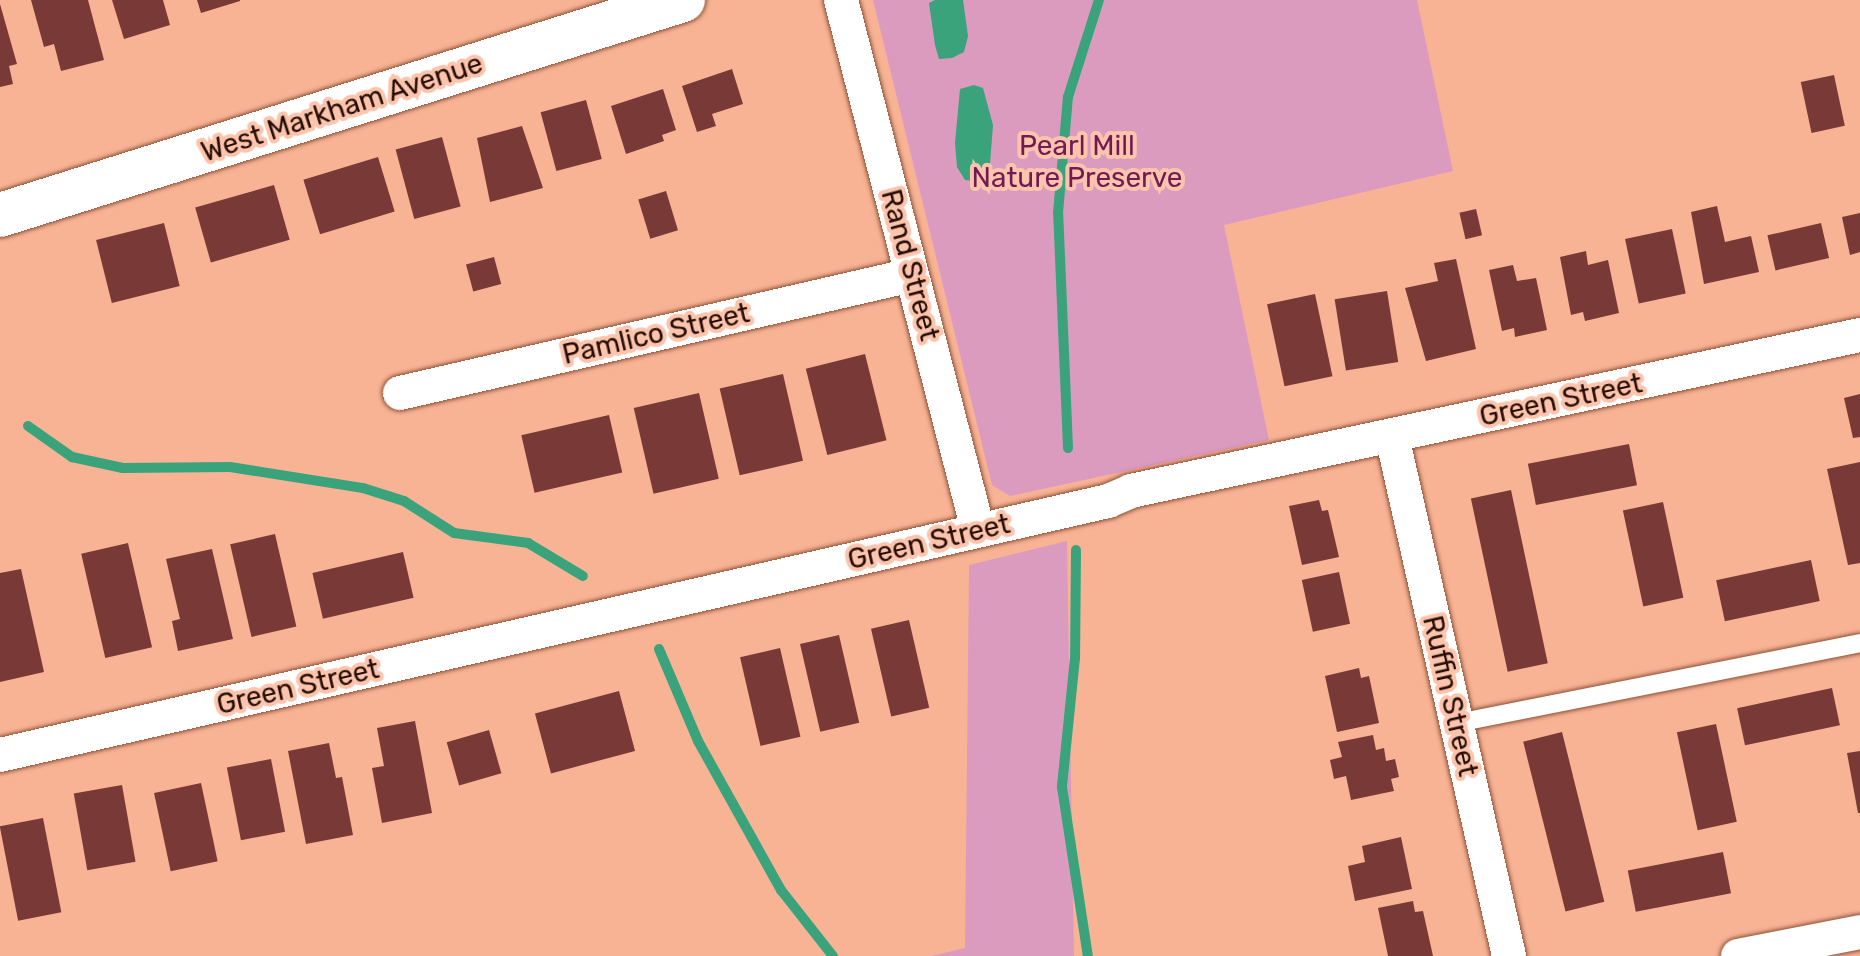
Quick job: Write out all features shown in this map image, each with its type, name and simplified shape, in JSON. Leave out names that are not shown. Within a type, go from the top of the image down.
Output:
[{"type":"street","name":"West Markham Avenue","points":[[0,215],[683,0]]},
{"type":"street","name":"Rand Street","points":[[841,0],[978,530]]},
{"type":"street","name":"Pamlico Street","points":[[400,393],[912,275]]},
{"type":"street","name":"Green Street","points":[[0,755],[1108,501],[1131,491],[1860,335]]},
{"type":"street","name":"Ruffin Street","points":[[1392,436],[1509,956]]},
{"type":"street","points":[[1738,956],[1860,932]]},
{"type":"lane","points":[[1457,723],[1860,643]]},
{"type":"green space","name":"Pearl Mill Nature Preserve","points":[[873,0],[1417,0],[1453,171],[1224,225],[1269,440],[1010,496],[992,485]]},
{"type":"green space","points":[[1067,541],[1074,956],[931,956],[965,948],[969,565]]},
{"type":"shaded area","points":[[935,0],[963,0],[968,36],[964,52],[952,58],[939,59],[929,3]]},
{"type":"shaded area","points":[[974,85],[983,88],[993,125],[989,177],[974,181],[965,180],[957,167],[955,143],[960,89]]},
{"type":"building","points":[[31,0],[88,0],[104,60],[61,71],[54,44],[44,47]]},
{"type":"building","points":[[112,0],[163,0],[170,25],[124,39]]},
{"type":"building","points":[[197,0],[240,0],[240,1],[201,13]]},
{"type":"building","points":[[0,4],[17,64],[9,66],[13,84],[0,87]]},
{"type":"building","points":[[732,69],[743,104],[712,114],[716,126],[697,132],[682,86]]},
{"type":"building","points":[[1834,75],[1845,126],[1812,133],[1801,82]]},
{"type":"building","points":[[663,89],[676,130],[662,135],[664,141],[626,154],[611,106]]},
{"type":"building","points":[[586,100],[602,159],[556,171],[541,112]]},
{"type":"building","points":[[522,126],[543,188],[490,202],[477,138]]},
{"type":"building","points":[[442,137],[461,207],[414,219],[396,149]]},
{"type":"building","points":[[378,157],[395,212],[320,234],[303,180]]},
{"type":"building","points":[[274,185],[290,240],[211,262],[195,208]]},
{"type":"building","points":[[666,191],[678,230],[650,239],[638,199]]},
{"type":"building","points":[[1717,206],[1725,242],[1751,236],[1759,272],[1704,284],[1691,212]]},
{"type":"building","points":[[1476,209],[1482,235],[1466,239],[1459,213]]},
{"type":"building","points":[[1860,213],[1860,252],[1850,255],[1842,217]]},
{"type":"building","points":[[164,223],[180,286],[112,303],[96,240]]},
{"type":"building","points":[[1821,223],[1829,258],[1776,270],[1767,235]]},
{"type":"building","points":[[1672,229],[1686,294],[1639,304],[1625,239]]},
{"type":"building","points":[[1586,251],[1588,265],[1608,260],[1619,313],[1585,321],[1583,312],[1571,315],[1560,257]]},
{"type":"building","points":[[494,257],[501,284],[473,292],[466,265]]},
{"type":"building","points":[[1456,259],[1476,349],[1426,361],[1405,288],[1438,281],[1434,263]]},
{"type":"building","points":[[1513,265],[1517,281],[1536,278],[1547,330],[1515,337],[1514,328],[1502,331],[1489,270]]},
{"type":"building","points":[[1387,291],[1398,362],[1346,370],[1335,299]]},
{"type":"building","points":[[1315,294],[1332,376],[1285,386],[1267,304]]},
{"type":"building","points":[[865,354],[887,440],[827,455],[806,369]]},
{"type":"building","points":[[783,374],[803,461],[740,475],[720,389]]},
{"type":"building","points":[[699,393],[719,479],[654,494],[634,408]]},
{"type":"building","points":[[1860,394],[1860,437],[1853,438],[1844,398]]},
{"type":"building","points":[[609,415],[622,472],[535,493],[521,435]]},
{"type":"building","points":[[1629,444],[1637,485],[1536,505],[1528,464]]},
{"type":"building","points":[[1860,462],[1860,563],[1848,565],[1827,469]]},
{"type":"building","points":[[1511,490],[1548,663],[1508,672],[1471,499]]},
{"type":"building","points":[[1319,500],[1322,511],[1328,510],[1339,557],[1302,565],[1289,506]]},
{"type":"building","points":[[1663,502],[1683,598],[1643,606],[1623,511]]},
{"type":"building","points":[[275,534],[296,627],[252,637],[230,544]]},
{"type":"building","points":[[128,543],[152,647],[105,658],[81,554]]},
{"type":"building","points":[[212,549],[233,639],[178,651],[172,621],[180,619],[166,559]]},
{"type":"building","points":[[403,552],[414,598],[323,619],[312,573]]},
{"type":"building","points":[[1811,560],[1820,601],[1725,621],[1716,580]]},
{"type":"building","points":[[21,569],[44,672],[0,682],[0,573]]},
{"type":"building","points":[[1339,572],[1350,624],[1313,632],[1302,580]]},
{"type":"building","points":[[909,620],[929,708],[891,716],[871,629]]},
{"type":"building","points":[[839,635],[859,723],[820,732],[800,644]]},
{"type":"building","points":[[780,648],[800,737],[761,746],[740,657]]},
{"type":"building","points":[[1359,668],[1361,678],[1369,676],[1379,723],[1337,732],[1325,676]]},
{"type":"building","points":[[1832,688],[1840,725],[1745,745],[1737,708]]},
{"type":"building","points":[[619,691],[635,751],[551,773],[535,714]]},
{"type":"building","points":[[415,721],[432,813],[382,823],[372,768],[384,766],[377,728]]},
{"type":"building","points":[[1716,724],[1737,822],[1698,830],[1677,732]]},
{"type":"building","points":[[489,730],[501,773],[459,785],[447,742]]},
{"type":"building","points":[[1562,732],[1604,902],[1566,911],[1523,742]]},
{"type":"building","points":[[1373,735],[1376,750],[1384,748],[1386,761],[1395,759],[1399,777],[1391,779],[1394,791],[1351,800],[1346,776],[1334,779],[1330,760],[1342,757],[1338,742]]},
{"type":"building","points":[[329,743],[336,778],[342,777],[353,835],[306,844],[288,751]]},
{"type":"building","points":[[1860,751],[1860,813],[1858,813],[1847,753]]},
{"type":"building","points":[[271,759],[285,832],[241,840],[227,768]]},
{"type":"building","points":[[201,783],[218,861],[171,871],[154,793]]},
{"type":"building","points":[[122,785],[136,862],[87,870],[74,794]]},
{"type":"building","points":[[43,818],[61,912],[18,921],[0,826]]},
{"type":"building","points":[[1401,837],[1412,889],[1355,901],[1348,866],[1365,862],[1362,846]]},
{"type":"building","points":[[1723,852],[1731,893],[1636,912],[1628,871]]},
{"type":"building","points":[[1413,901],[1415,912],[1423,911],[1433,956],[1388,956],[1378,908]]},
{"type":"waterway","points":[[1068,448],[1058,213],[1068,97],[1099,0]]},
{"type":"waterway","points":[[28,426],[72,457],[123,468],[230,467],[363,488],[404,501],[454,533],[528,543],[583,576]]},
{"type":"waterway","points":[[1076,550],[1075,658],[1062,787],[1088,956]]},
{"type":"waterway","points":[[659,649],[698,741],[781,890],[833,956]]}]
